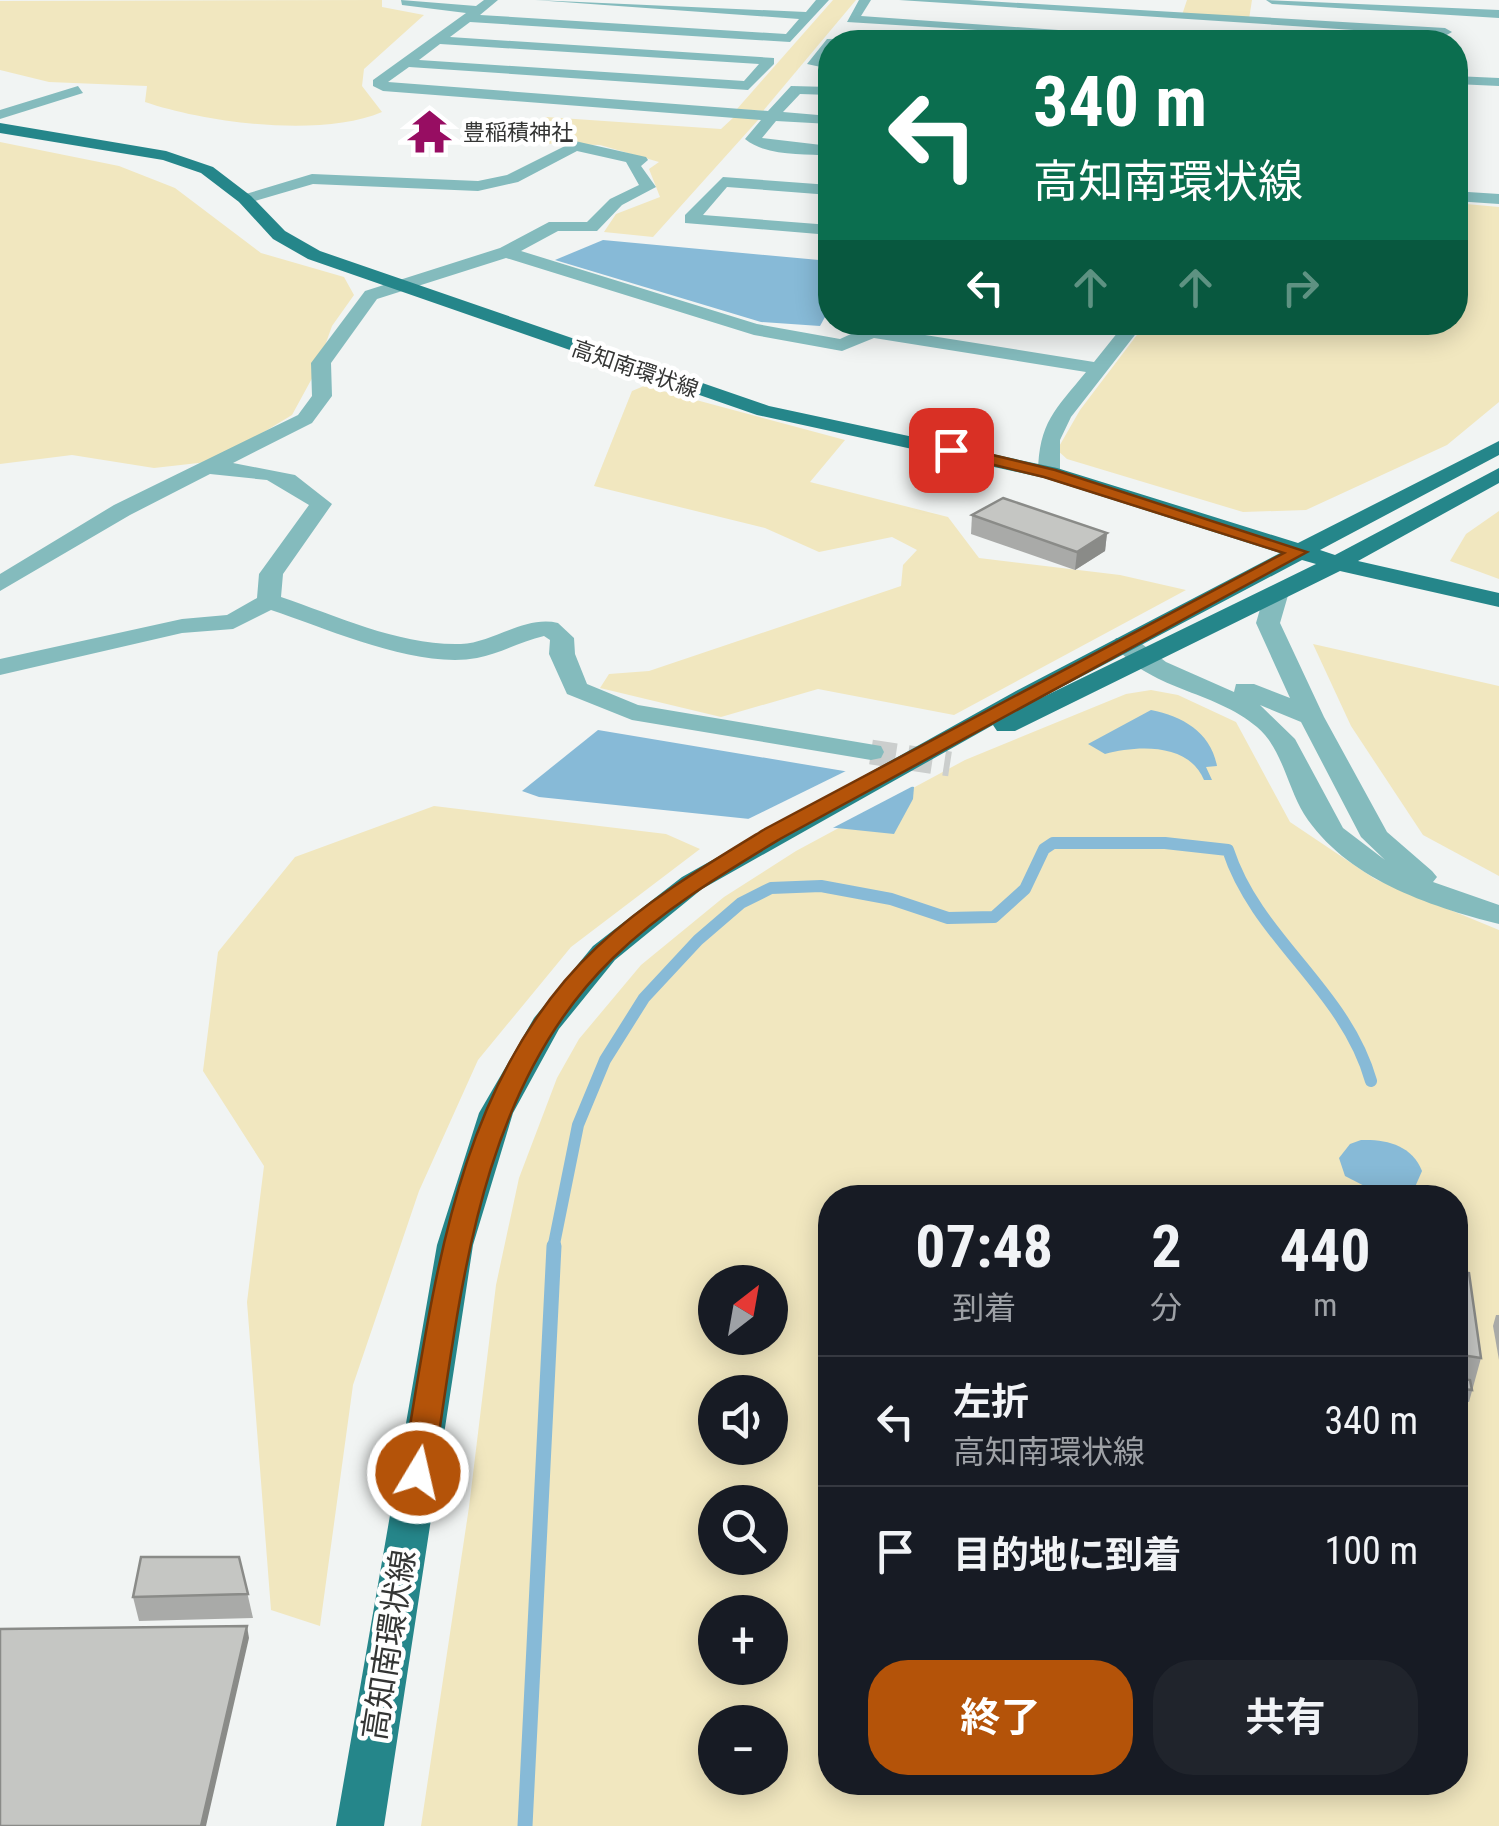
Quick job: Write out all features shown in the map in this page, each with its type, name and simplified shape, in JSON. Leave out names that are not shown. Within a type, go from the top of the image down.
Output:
[{"type":"main road","name":"高知南環状線","points":[[0,128],[166,156],[206,170],[245,199],[280,235],[314,256],[764,411],[1049,473],[1298,552],[1499,600]]},
{"type":"main road","name":"高知南環状線","points":[[360,1826],[456,1245],[496,1113],[545,1025],[604,953],[692,883],[773,834],[896,770],[1047,709],[1298,552],[1499,448]]},
{"type":"main road","name":"高知南環状線","points":[[1143,650],[1337,563],[1499,474]]},
{"type":"street","points":[[410,0],[406,2],[415,6],[790,38],[823,0]]},
{"type":"street","points":[[542,0],[810,16]]},
{"type":"street","points":[[865,0],[852,19],[999,30]]},
{"type":"street","points":[[905,0],[1119,6],[1177,16],[1363,30]]},
{"type":"street","points":[[1172,30],[1180,0]]},
{"type":"street","points":[[1256,21],[1260,0]]},
{"type":"street","points":[[1272,0],[1499,14]]},
{"type":"street","points":[[1109,30],[1119,6]]},
{"type":"street","points":[[480,9],[378,84],[388,88],[818,119]]},
{"type":"street","points":[[1445,10],[1446,30]]},
{"type":"street","points":[[407,62],[748,86],[769,61],[439,40]]},
{"type":"street","points":[[1468,81],[1499,82]]},
{"type":"street","points":[[818,90],[796,89],[754,139],[756,144],[818,150]]},
{"type":"street","points":[[0,115],[78,90]]},
{"type":"street","points":[[0,584],[198,470],[274,438],[305,419],[322,396],[321,363],[371,295],[506,252],[556,226],[591,227],[616,202],[648,188],[632,164],[640,160],[575,146],[512,178],[478,186],[312,179],[245,199]]},
{"type":"street","points":[[818,189],[723,182],[691,219],[818,229]]},
{"type":"street","points":[[1468,197],[1499,199]]},
{"type":"street","points":[[506,252],[754,330],[842,345],[859,335]]},
{"type":"street","points":[[911,335],[1098,368]]},
{"type":"street","points":[[1049,473],[1049,440],[1060,416],[1125,335]]},
{"type":"street","points":[[198,470],[250,467],[304,486],[321,504],[271,574],[269,601]]},
{"type":"street","points":[[1277,592],[1268,624],[1311,717],[1376,837],[1444,894]]},
{"type":"street","points":[[0,667],[182,626],[233,622],[269,601],[404,644],[474,651],[520,631],[548,628],[562,638],[562,654],[576,689],[632,712],[871,752]]},
{"type":"street","points":[[1143,650],[1311,717]]},
{"type":"street","points":[[1143,650],[1252,710],[1275,728],[1318,815],[1345,849],[1385,873],[1499,916]]},
{"type":"shaded area","points":[[382,0],[382,7],[424,15],[364,69],[362,86],[382,112],[357,120],[297,126],[231,121],[145,102],[147,86],[49,82],[0,70],[0,1]]},
{"type":"shaded area","points":[[833,0],[856,0],[831,30],[818,30],[818,45],[763,111],[737,109]]},
{"type":"shaded area","points":[[1187,0],[1252,0],[1249,19],[1182,15]]},
{"type":"shaded area","points":[[546,117],[721,129],[734,117],[759,119],[653,237],[604,232],[616,214],[660,197],[649,169],[659,162],[600,145],[521,143]]},
{"type":"shaded area","points":[[0,142],[119,166],[175,188],[261,253],[344,277],[354,295],[332,326],[316,371],[292,415],[216,461],[154,468],[72,455],[0,464]]},
{"type":"shaded area","points":[[1468,204],[1499,207],[1499,402],[1447,445],[1306,510],[1243,512],[1067,459],[1057,450],[1080,410],[1137,335],[1468,335]]},
{"type":"shaded area","points":[[644,386],[845,440],[810,482],[948,517],[979,558],[1120,575],[1186,590],[954,715],[818,689],[721,717],[600,688],[609,674],[649,671],[901,586],[903,565],[917,550],[892,537],[819,552],[765,528],[594,486],[632,391]]},
{"type":"shaded area","points":[[1499,511],[1499,579],[1450,561],[1466,534]]},
{"type":"shaded area","points":[[1313,644],[1499,686],[1499,876],[1423,835],[1351,726]]},
{"type":"shaded area","points":[[1151,690],[1178,695],[1236,722],[1290,822],[1375,879],[1499,930],[1499,1826],[421,1826],[469,1507],[496,1285],[519,1178],[557,1078],[579,1039],[641,965],[724,897],[796,851],[965,760],[1126,694]]},
{"type":"shaded area","points":[[434,806],[666,834],[700,849],[571,947],[478,1060],[419,1191],[353,1385],[320,1626],[271,1610],[247,1302],[264,1166],[203,1071],[218,952],[295,857]]},
{"type":"water","points":[[603,240],[818,260],[818,326],[761,322],[555,260]]},
{"type":"water","points":[[1151,710],[1174,717],[1202,735],[1217,766],[1206,767],[1212,780],[1204,780],[1197,768],[1175,753],[1132,749],[1105,754],[1088,744]]},
{"type":"water","points":[[598,730],[844,771],[914,787],[913,799],[894,834],[539,797],[522,791]]},
{"type":"water","points":[[1380,1141],[1405,1150],[1422,1171],[1416,1185],[1362,1185],[1345,1176],[1339,1158],[1350,1144]]},
{"type":"pier","points":[[852,768],[917,784],[825,832],[740,823]]},
{"type":"building","points":[[431,121],[442,127],[428,129],[418,123]]},
{"type":"building","points":[[1003,498],[1107,533],[1077,552],[972,515]]},
{"type":"building","points":[[1468,1273],[1469,1273],[1481,1358],[1468,1356]]},
{"type":"building","points":[[141,1557],[239,1557],[248,1594],[133,1597]]},
{"type":"building","points":[[247,1626],[201,1826],[0,1826],[0,1629]]},
{"type":"waterway","points":[[553,1249],[578,1125],[605,1060],[644,998],[698,940],[741,903],[771,888],[821,886],[891,899],[948,918],[994,917],[1025,889],[1044,849],[1053,843],[1165,843],[1228,850],[1259,911],[1342,1019],[1359,1048],[1371,1081]]},
{"type":"waterway","points":[[525,1826],[554,1246]]},
{"type":"tunnel","points":[[871,752],[950,764]]},
{"type":"place","name":"豊稲積神社","points":[[430,132]]},
{"type":"route","points":[[418,1473],[456,1245],[496,1113],[545,1025],[604,953],[692,883],[773,834],[1298,552],[1049,473],[951,450]]}]
